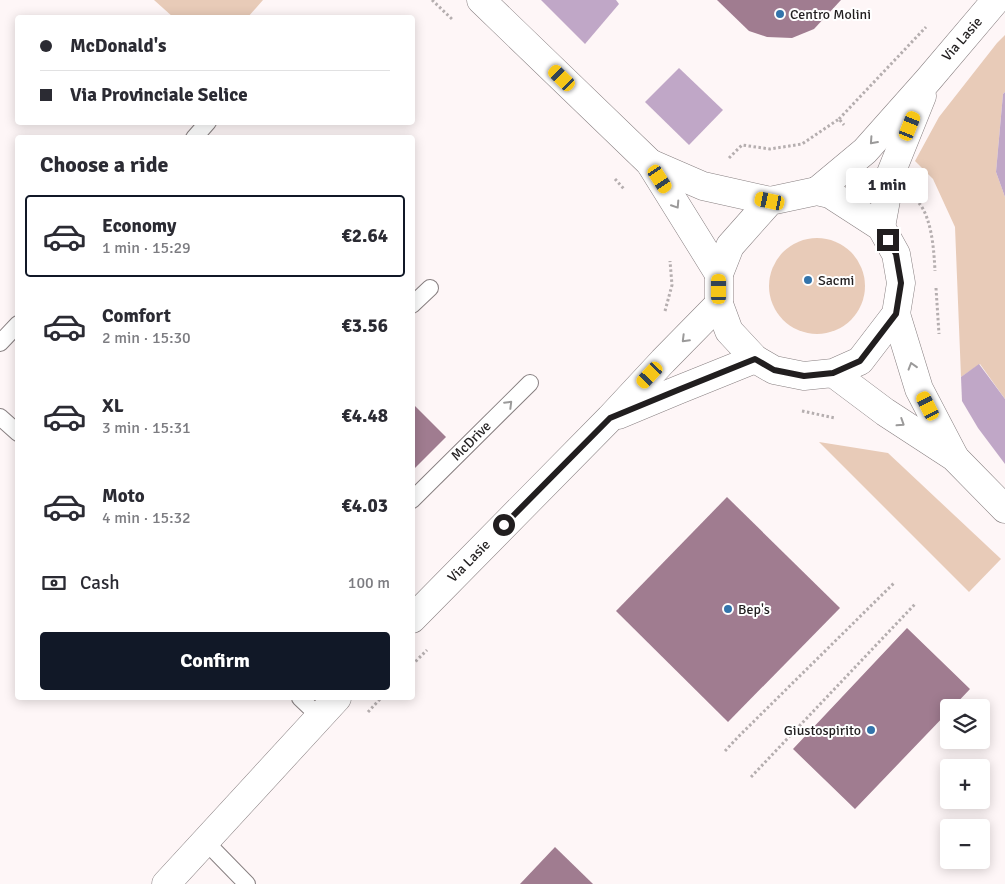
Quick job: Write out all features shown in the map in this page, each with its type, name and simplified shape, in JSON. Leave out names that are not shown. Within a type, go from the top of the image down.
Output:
[{"type":"main road","points":[[481,0],[650,164],[719,274]]},
{"type":"main road","name":"Via Lasie","points":[[818,191],[865,150],[929,79],[996,0]]},
{"type":"main road","name":"Via Lasie","points":[[881,227],[891,173],[929,79]]},
{"type":"main road","points":[[650,164],[703,186],[770,201],[818,191],[830,194],[881,227],[896,254],[901,283],[896,314],[919,389],[954,457]]},
{"type":"main road","points":[[770,201],[730,246],[719,274],[719,304],[730,331],[755,359],[774,370],[804,376],[833,373],[860,361],[896,314]]},
{"type":"main road","name":"Via Lasie","points":[[415,616],[719,304]]},
{"type":"main road","name":"Via Lasie","points":[[610,418],[755,359]]},
{"type":"main road","points":[[833,373],[885,412],[954,457],[1005,509]]},
{"type":"main road","points":[[166,884],[329,707]]},
{"type":"lane","points":[[197,135],[205,125]]},
{"type":"lane","points":[[415,301],[430,288]]},
{"type":"lane","points":[[0,343],[15,327]]},
{"type":"lane","name":"McDrive","points":[[415,497],[530,383]]},
{"type":"lane","points":[[0,417],[15,430]]},
{"type":"lane","points":[[306,700],[329,707]]},
{"type":"lane","points":[[206,842],[247,884]]},
{"type":"path","points":[[839,119],[932,21]]},
{"type":"path","points":[[725,751],[895,582]]},
{"type":"path","points":[[750,777],[916,603]]},
{"type":"shaded area","points":[[154,0],[263,0],[250,15],[171,15]]},
{"type":"shaded area","points":[[541,0],[616,0],[619,4],[585,44]]},
{"type":"shaded area","points":[[1005,35],[1005,92],[1003,94],[996,172],[1005,197],[1005,399],[980,364],[961,377],[955,227],[933,179],[915,161],[939,117]]},
{"type":"shaded area","points":[[679,68],[723,110],[689,145],[645,102]]},
{"type":"shaded area","points":[[1005,92],[1005,197],[996,172],[1003,94]]},
{"type":"shaded area","points":[[817,238],[835,242],[851,252],[861,268],[865,286],[861,304],[851,320],[835,330],[817,334],[799,330],[783,320],[773,304],[769,286],[773,268],[783,252],[799,242]]},
{"type":"shaded area","points":[[979,364],[1005,399],[1005,464],[978,428],[962,401],[961,377]]},
{"type":"shaded area","points":[[819,442],[888,453],[1001,559],[969,592]]},
{"type":"building","name":"Centro Molini","points":[[717,0],[841,0],[814,29],[792,38],[767,37],[749,31]]},
{"type":"building","points":[[415,406],[446,437],[415,468]]},
{"type":"building","name":"Bep's","points":[[727,497],[840,608],[728,722],[616,611]]},
{"type":"building","name":"Giustospirito","points":[[907,628],[970,689],[961,699],[940,699],[940,720],[855,809],[793,749]]},
{"type":"building","points":[[555,847],[593,884],[520,884]]},
{"type":"place","name":"Centro Molini","points":[[780,14]]},
{"type":"place","name":"Sacmi","points":[[808,280]]},
{"type":"place","name":"Bep's","points":[[728,609]]},
{"type":"place","name":"Giustospirito","points":[[871,730]]},
{"type":"route","points":[[504,525],[610,418],[755,359],[774,370],[804,376],[833,373],[860,361],[896,314],[901,283],[896,254],[888,240]]}]
